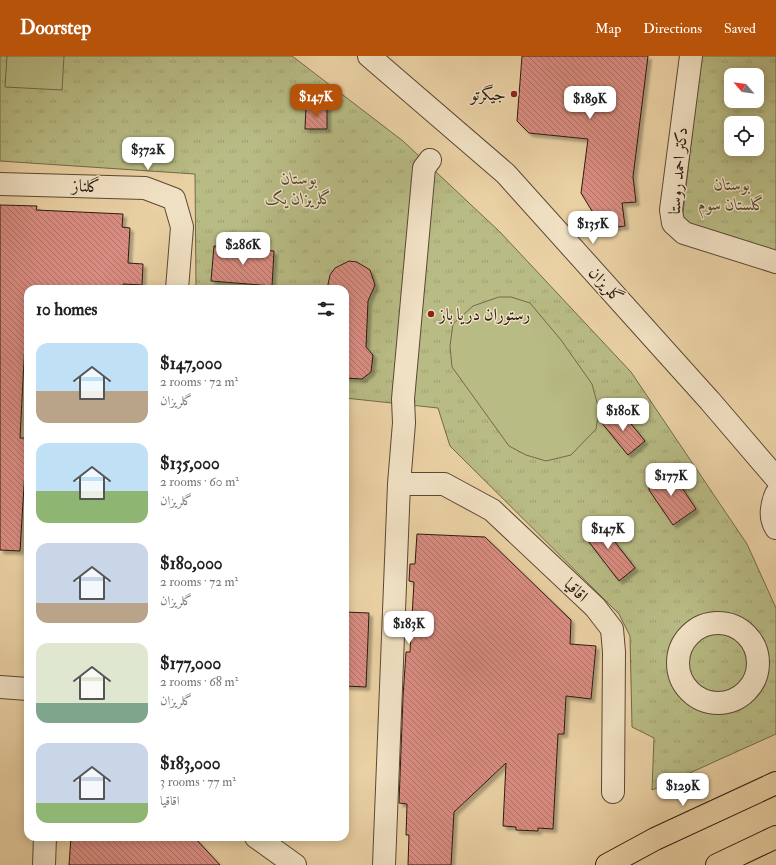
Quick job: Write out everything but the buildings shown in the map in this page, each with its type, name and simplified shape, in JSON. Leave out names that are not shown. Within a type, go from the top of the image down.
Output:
[{"type":"main road","points":[[607,865],[655,839],[776,783]]},
{"type":"main road","points":[[717,865],[776,837]]},
{"type":"street","name":"گلریزان","points":[[368,56],[506,174],[705,395],[776,478]]},
{"type":"street","name":"دکتر احمد روستا","points":[[691,56],[671,210],[673,223],[684,233],[776,262]]},
{"type":"street","points":[[384,865],[399,484],[404,423],[403,399],[424,168],[430,160]]},
{"type":"street","name":"گلناز","points":[[0,184],[145,188],[174,199],[182,228],[177,285]]},
{"type":"street","name":"اقاقیا","points":[[399,484],[444,484],[492,510],[595,607],[612,629],[614,652],[613,792]]},
{"type":"street","points":[[776,494],[772,503],[771,513],[776,528]]},
{"type":"street","points":[[0,687],[24,689]]},
{"type":"street","points":[[44,865],[45,841]]},
{"type":"street","points":[[262,841],[295,865]]},
{"type":"green space","name":"بوستان گلریزان یک","points":[[0,56],[292,56],[403,141],[500,232],[631,372],[747,544],[776,608],[776,734],[652,790],[654,738],[632,727],[630,636],[619,614],[450,446],[438,408],[349,398],[349,285],[196,285],[195,174],[0,161]]},
{"type":"green space","points":[[7,56],[64,56],[62,90],[5,87]]},
{"type":"green space","name":"بوستان گلستان سوم","points":[[701,56],[776,56],[776,252],[682,222]]},
{"type":"green space","points":[[499,297],[511,297],[530,303],[561,340],[592,384],[599,410],[596,429],[571,455],[546,461],[526,455],[509,446],[452,367],[450,346],[453,324],[473,306]]},
{"type":"place","name":"جیگرتو","points":[[514,94]]},
{"type":"place","name":"رستوران دریا باز","points":[[431,314]]}]
